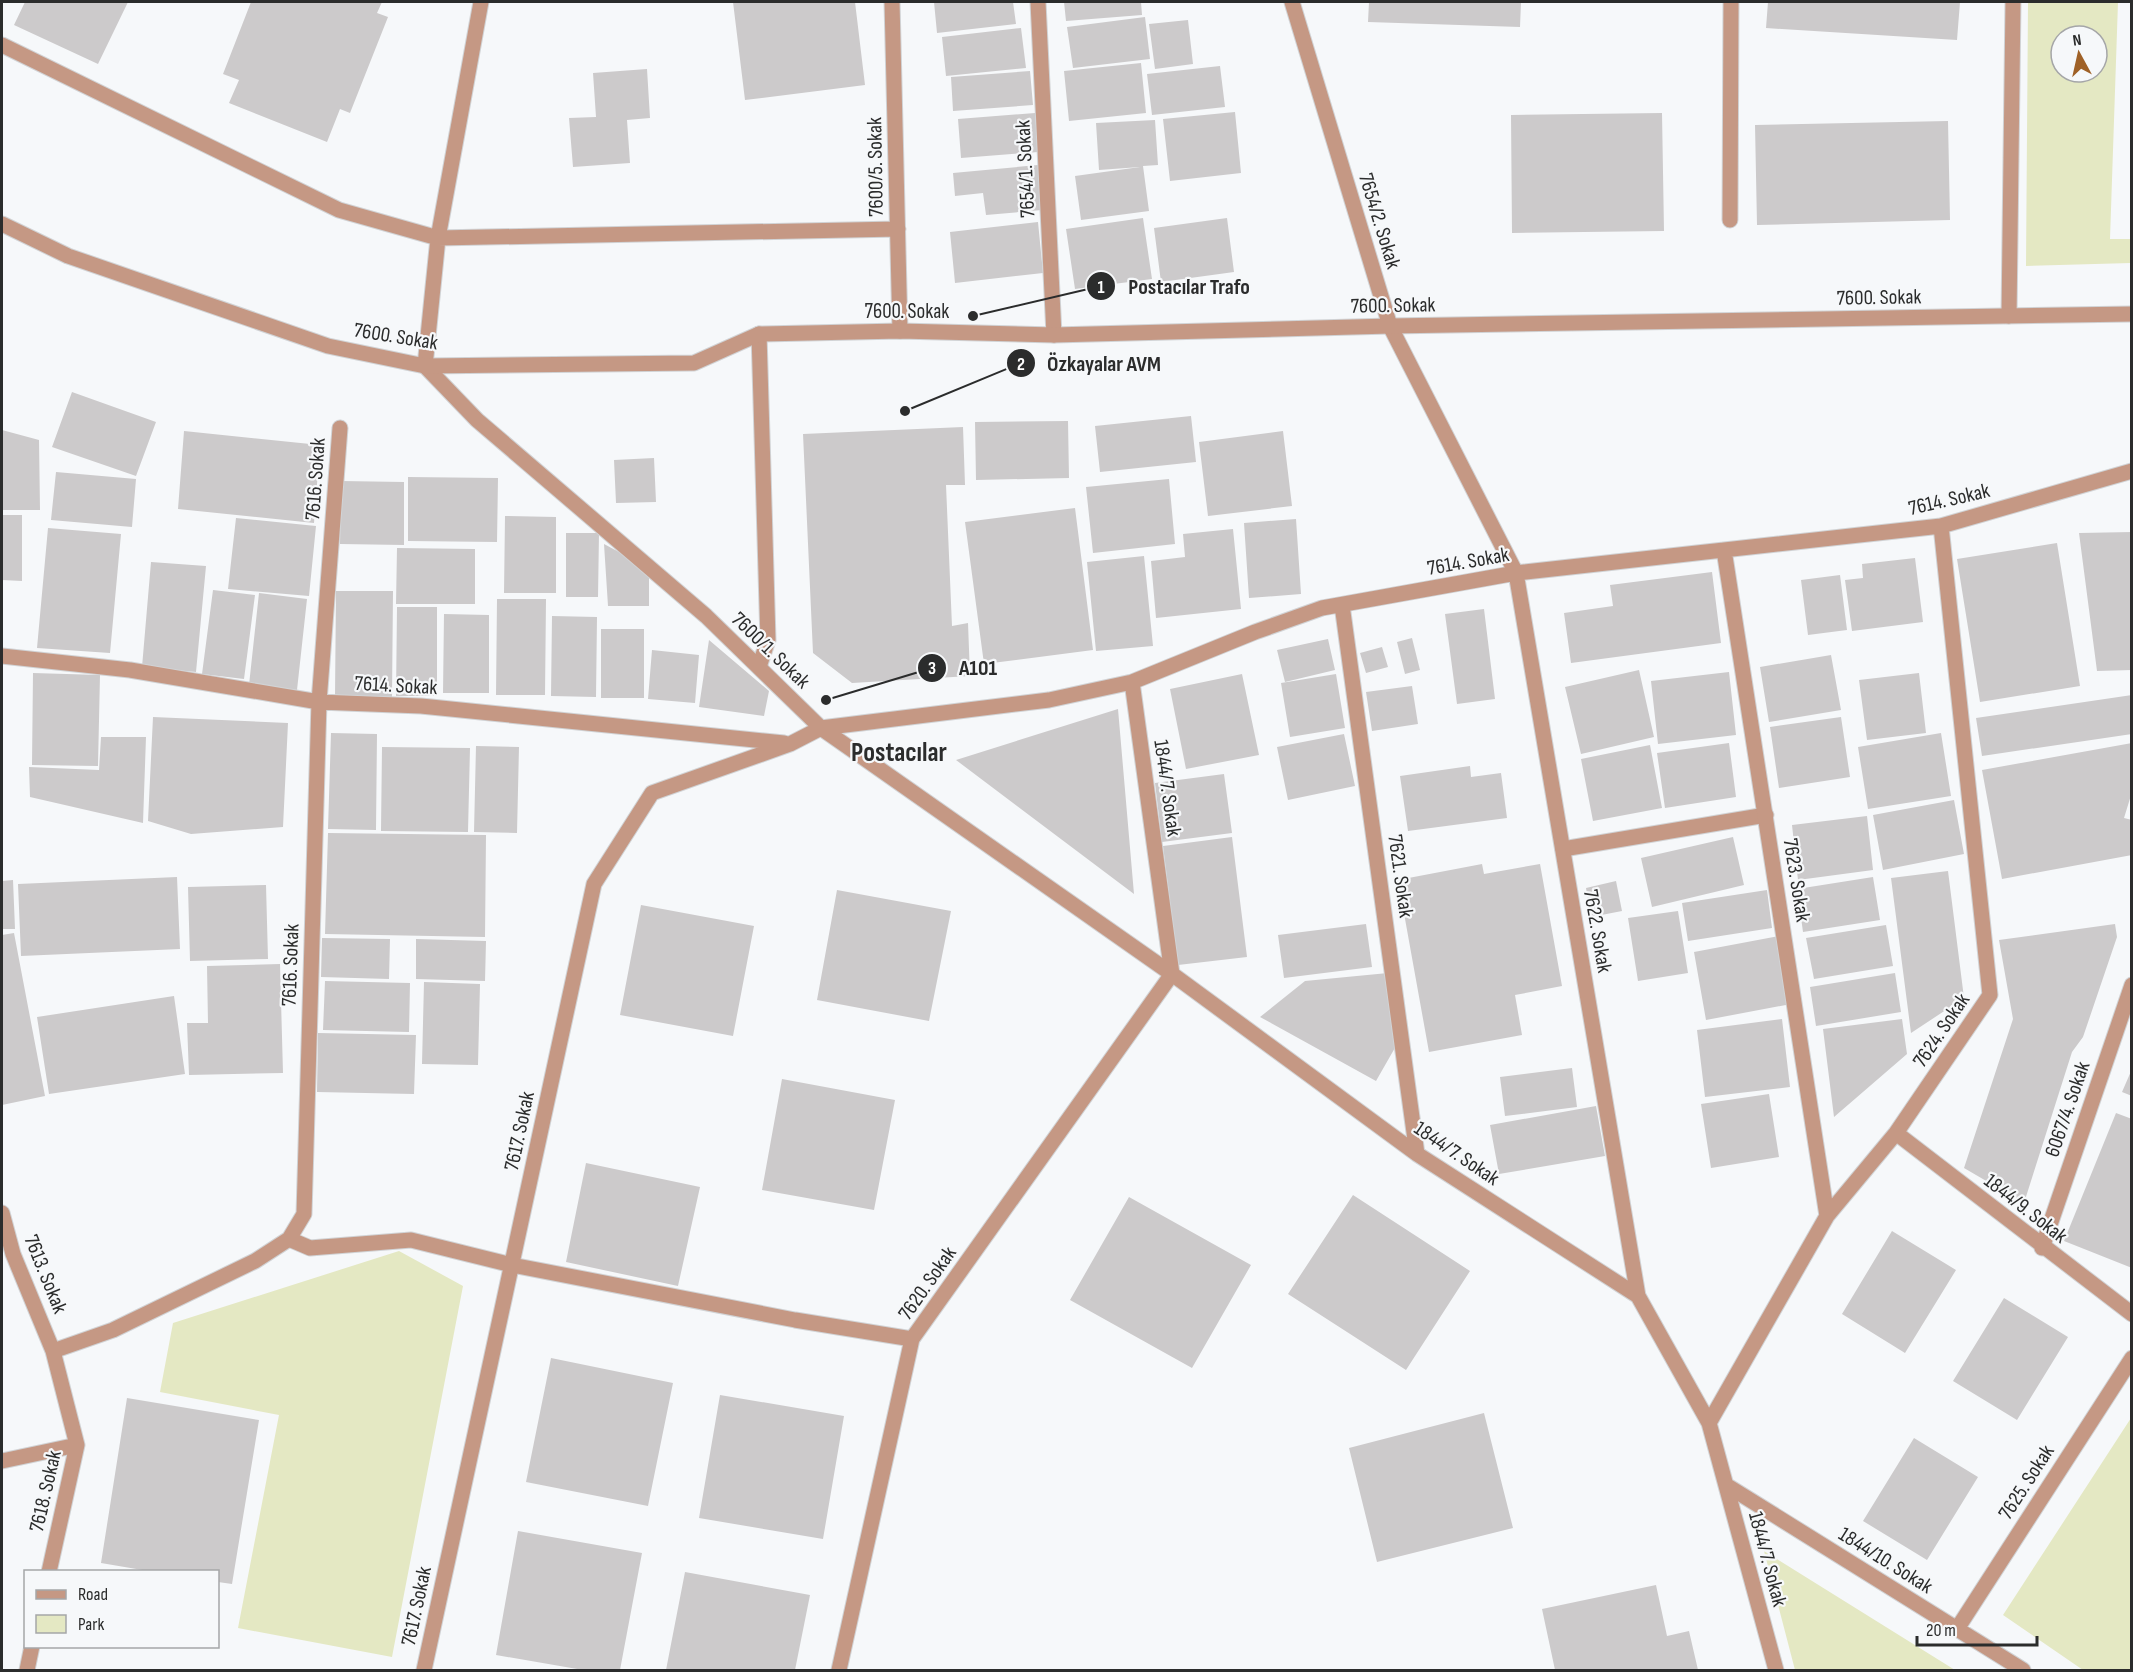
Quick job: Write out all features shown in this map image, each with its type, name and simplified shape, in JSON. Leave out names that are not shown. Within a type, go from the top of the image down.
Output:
[{"type":"street","points":[[425,366],[438,238],[481,2]]},
{"type":"street","name":"7600/5. Sokak","points":[[892,2],[900,331]]},
{"type":"street","name":"7654/1. Sokak","points":[[1038,2],[1054,335]]},
{"type":"street","name":"7654/2. Sokak","points":[[1292,2],[1390,326],[1516,573]]},
{"type":"street","points":[[1730,220],[1731,2]]},
{"type":"street","points":[[2009,316],[2013,2]]},
{"type":"street","points":[[2,45],[339,210],[438,238],[898,229]]},
{"type":"street","name":"7600. Sokak","points":[[2,224],[68,256],[328,346],[425,366],[694,363],[759,334],[900,331],[1054,335],[1390,326],[2132,314]]},
{"type":"street","points":[[759,334],[768,640],[759,667]]},
{"type":"street","name":"7600/1. Sokak","points":[[425,366],[477,420],[706,616],[821,728],[1172,974]]},
{"type":"street","name":"7616. Sokak","points":[[53,1351],[112,1330],[255,1262],[289,1239],[304,1214],[319,702],[340,429]]},
{"type":"street","name":"7614. Sokak","points":[[821,728],[1049,700],[1132,682],[1255,632],[1322,608],[1516,573],[1941,526],[2132,471]]},
{"type":"street","name":"7624. Sokak","points":[[1709,1423],[1827,1216],[1896,1133],[1990,995],[1941,526]]},
{"type":"street","name":"7623. Sokak","points":[[1724,550],[1827,1216]]},
{"type":"street","name":"7622. Sokak","points":[[1516,573],[1638,1296]]},
{"type":"street","name":"7621. Sokak","points":[[1342,605],[1417,1154]]},
{"type":"street","name":"7614. Sokak","points":[[2,656],[130,670],[319,702],[421,706],[790,744]]},
{"type":"street","name":"1844/7. Sokak","points":[[1132,682],[1172,974],[1417,1154],[1638,1296],[1709,1423],[1776,1671]]},
{"type":"street","name":"7617. Sokak","points":[[424,1671],[594,884],[652,793],[790,744],[821,728]]},
{"type":"street","points":[[1563,849],[1766,815]]},
{"type":"street","name":"7620. Sokak","points":[[839,1671],[912,1340],[1172,974]]},
{"type":"street","name":"6067/4. Sokak","points":[[2042,1248],[2132,985]]},
{"type":"street","name":"1844/9. Sokak","points":[[1896,1133],[2042,1248],[2132,1314]]},
{"type":"street","name":"7613. Sokak","points":[[2,1213],[13,1254],[53,1351]]},
{"type":"street","points":[[289,1239],[310,1248],[411,1240],[512,1265],[795,1320],[912,1340]]},
{"type":"street","name":"7618. Sokak","points":[[49,1570],[77,1445],[53,1351]]},
{"type":"street","name":"7625. Sokak","points":[[1957,1629],[2132,1358]]},
{"type":"street","points":[[2,1461],[77,1445]]},
{"type":"street","name":"1844/10. Sokak","points":[[1726,1485],[2023,1671]]},
{"type":"street","points":[[27,1671],[32,1648]]},
{"type":"green space","points":[[2028,2],[2118,2],[2110,239],[2131,239],[2131,263],[2026,266]]},
{"type":"green space","points":[[399,1251],[463,1286],[392,1657],[238,1628],[279,1415],[160,1392],[173,1323]]},
{"type":"green space","points":[[2131,1418],[2131,1670],[2083,1670],[2003,1615]]},
{"type":"green space","points":[[1764,1551],[1955,1670],[1795,1670]]},
{"type":"building","points":[[25,2],[128,2],[98,64],[14,25]]},
{"type":"building","points":[[251,2],[382,2],[377,13],[388,17],[350,113],[340,109],[327,142],[229,103],[239,80],[223,74]]},
{"type":"building","points":[[733,2],[855,2],[865,85],[745,100]]},
{"type":"building","points":[[934,2],[1013,2],[1016,24],[937,33]]},
{"type":"building","points":[[1064,2],[1141,2],[1142,15],[1066,21]]},
{"type":"building","points":[[1369,2],[1521,2],[1520,27],[1368,22]]},
{"type":"building","points":[[1768,2],[1960,2],[1957,40],[1766,28]]},
{"type":"building","points":[[1145,17],[1150,59],[1073,68],[1067,27]]},
{"type":"building","points":[[1188,20],[1193,64],[1155,69],[1149,24]]},
{"type":"building","points":[[1021,28],[1026,68],[946,76],[942,37]]},
{"type":"building","points":[[1141,63],[1146,113],[1069,121],[1064,71]]},
{"type":"building","points":[[1220,66],[1225,107],[1152,115],[1147,74]]},
{"type":"building","points":[[647,69],[650,118],[627,120],[630,163],[573,167],[569,118],[596,117],[593,73]]},
{"type":"building","points":[[1030,71],[1033,105],[953,111],[951,77]]},
{"type":"building","points":[[1235,112],[1241,173],[1170,181],[1163,119]]},
{"type":"building","points":[[1035,113],[1038,152],[961,158],[958,119]]},
{"type":"building","points":[[1662,113],[1664,231],[1512,233],[1511,115]]},
{"type":"building","points":[[1155,120],[1158,165],[1143,166],[1149,211],[1081,220],[1075,176],[1140,167],[1099,170],[1096,123]]},
{"type":"building","points":[[1948,121],[1950,220],[1757,225],[1755,125]]},
{"type":"building","points":[[1038,165],[1042,210],[986,215],[983,193],[955,196],[953,173]]},
{"type":"building","points":[[1143,218],[1152,279],[1075,289],[1066,229]]},
{"type":"building","points":[[1227,218],[1234,272],[1161,282],[1154,228]]},
{"type":"building","points":[[1038,222],[1043,273],[955,283],[950,232]]},
{"type":"building","points":[[72,392],[156,422],[136,476],[52,447]]},
{"type":"building","points":[[1191,416],[1196,462],[1100,472],[1095,426]]},
{"type":"building","points":[[1068,421],[1069,478],[976,480],[975,422]]},
{"type":"building","points":[[963,427],[965,485],[946,485],[952,626],[968,623],[970,676],[852,683],[813,653],[803,434]]},
{"type":"building","points":[[2,430],[39,440],[40,510],[2,510]]},
{"type":"building","points":[[184,431],[320,445],[314,523],[178,509]]},
{"type":"building","points":[[1283,431],[1292,506],[1208,516],[1199,442]]},
{"type":"building","points":[[654,458],[656,502],[616,503],[614,460]]},
{"type":"building","points":[[56,472],[136,479],[132,527],[51,520]]},
{"type":"building","points":[[408,477],[498,478],[497,542],[408,541]]},
{"type":"building","points":[[1169,479],[1175,544],[1093,553],[1086,487]]},
{"type":"building","points":[[341,481],[404,482],[404,545],[340,544]]},
{"type":"building","points":[[1075,508],[1093,650],[984,664],[965,522]]},
{"type":"building","points":[[2,515],[22,515],[22,581],[2,580]]},
{"type":"building","points":[[505,516],[556,517],[556,593],[504,593]]},
{"type":"building","points":[[236,518],[316,526],[309,596],[228,589]]},
{"type":"building","points":[[1296,519],[1301,594],[1249,598],[1244,523]]},
{"type":"building","points":[[48,528],[121,534],[110,653],[37,648]]},
{"type":"building","points":[[1233,529],[1241,609],[1156,618],[1151,561],[1185,557],[1183,534]]},
{"type":"building","points":[[2132,532],[2132,670],[2097,671],[2079,533]]},
{"type":"building","points":[[566,533],[599,533],[598,597],[566,597]]},
{"type":"building","points":[[2057,543],[2080,686],[1980,702],[1957,559]]},
{"type":"building","points":[[604,544],[649,568],[649,606],[608,606]]},
{"type":"building","points":[[397,548],[475,549],[475,604],[396,604]]},
{"type":"building","points":[[1144,556],[1153,646],[1096,651],[1087,562]]},
{"type":"building","points":[[1915,558],[1923,622],[1852,631],[1845,580],[1863,578],[1862,564]]},
{"type":"building","points":[[151,562],[206,566],[196,672],[142,667]]},
{"type":"building","points":[[1712,572],[1721,643],[1571,663],[1564,613],[1613,606],[1610,585]]},
{"type":"building","points":[[1840,575],[1847,630],[1808,635],[1801,580]]},
{"type":"building","points":[[213,590],[255,595],[244,679],[202,674]]},
{"type":"building","points":[[336,591],[393,591],[392,697],[335,696]]},
{"type":"building","points":[[259,593],[307,599],[297,690],[249,685]]},
{"type":"building","points":[[497,599],[546,599],[545,695],[496,695]]},
{"type":"building","points":[[397,607],[437,607],[437,696],[396,696]]},
{"type":"building","points":[[1484,609],[1495,699],[1457,704],[1445,614]]},
{"type":"building","points":[[444,614],[489,615],[489,693],[443,693]]},
{"type":"building","points":[[552,616],[597,617],[596,697],[551,696]]},
{"type":"building","points":[[601,629],[644,629],[644,698],[601,698]]},
{"type":"building","points":[[1412,638],[1420,670],[1405,674],[1397,642]]},
{"type":"building","points":[[1328,639],[1335,670],[1285,682],[1277,650]]},
{"type":"building","points":[[709,640],[769,691],[764,716],[699,707]]},
{"type":"building","points":[[1382,647],[1388,667],[1366,673],[1360,653]]},
{"type":"building","points":[[652,650],[699,655],[695,703],[648,699]]},
{"type":"building","points":[[1831,655],[1841,710],[1769,722],[1760,667]]},
{"type":"building","points":[[1639,670],[1654,737],[1581,754],[1565,687]]},
{"type":"building","points":[[1729,672],[1736,735],[1658,744],[1651,681]]},
{"type":"building","points":[[33,673],[100,675],[98,766],[32,765]]},
{"type":"building","points":[[1919,673],[1926,733],[1867,740],[1859,680]]},
{"type":"building","points":[[1242,674],[1259,755],[1186,769],[1170,689]]},
{"type":"building","points":[[1336,674],[1345,728],[1290,737],[1281,683]]},
{"type":"building","points":[[1412,686],[1418,724],[1372,731],[1366,692]]},
{"type":"building","points":[[2132,695],[2132,734],[1982,756],[1976,718]]},
{"type":"building","points":[[1118,709],[1134,894],[956,760]]},
{"type":"building","points":[[153,717],[288,723],[283,827],[191,834],[148,821]]},
{"type":"building","points":[[1841,717],[1850,777],[1779,788],[1770,727]]},
{"type":"building","points":[[331,733],[377,734],[376,830],[328,829]]},
{"type":"building","points":[[1941,733],[1951,796],[1868,809],[1858,747]]},
{"type":"building","points":[[1344,734],[1355,786],[1288,800],[1277,747]]},
{"type":"building","points":[[101,737],[146,737],[143,823],[30,797],[29,767],[99,770]]},
{"type":"building","points":[[1729,743],[1736,797],[1665,808],[1657,753]]},
{"type":"building","points":[[2132,743],[2132,792],[2124,818],[2132,820],[2132,855],[2002,879],[1982,770]]},
{"type":"building","points":[[1650,745],[1662,808],[1593,821],[1581,759]]},
{"type":"building","points":[[476,746],[519,747],[517,833],[474,832]]},
{"type":"building","points":[[382,747],[470,748],[468,832],[381,831]]},
{"type":"building","points":[[1470,766],[1471,777],[1501,773],[1507,818],[1408,831],[1400,776]]},
{"type":"building","points":[[1224,774],[1232,833],[1162,842],[1155,783]]},
{"type":"building","points":[[1954,800],[1964,854],[1883,870],[1873,815]]},
{"type":"building","points":[[1867,816],[1873,870],[1798,880],[1792,825]]},
{"type":"building","points":[[328,833],[486,835],[485,937],[325,934]]},
{"type":"building","points":[[1232,837],[1247,957],[1178,965],[1163,846]]},
{"type":"building","points":[[1733,837],[1744,885],[1652,907],[1641,858]]},
{"type":"building","points":[[1482,864],[1484,874],[1540,864],[1562,986],[1515,995],[1522,1035],[1429,1052],[1398,880]]},
{"type":"building","points":[[1948,871],[1964,998],[1911,1033],[1891,878]]},
{"type":"building","points":[[177,877],[180,949],[21,956],[18,884]]},
{"type":"building","points":[[1873,877],[1880,920],[1803,932],[1797,889]]},
{"type":"building","points":[[13,880],[15,929],[2,929],[2,881]]},
{"type":"building","points":[[1616,881],[1622,911],[1591,917],[1586,888]]},
{"type":"building","points":[[266,885],[268,959],[190,961],[188,887]]},
{"type":"building","points":[[837,890],[951,911],[929,1021],[817,1000]]},
{"type":"building","points":[[1767,890],[1772,928],[1688,941],[1682,903]]},
{"type":"building","points":[[641,905],[754,926],[733,1036],[620,1015]]},
{"type":"building","points":[[1678,911],[1688,973],[1638,981],[1628,918]]},
{"type":"building","points":[[1366,924],[1372,967],[1284,978],[1278,935]]},
{"type":"building","points":[[2115,924],[2117,937],[2083,1037],[2072,1052],[2024,1203],[1964,1168],[2013,1019],[1999,940]]},
{"type":"building","points":[[1886,925],[1893,966],[1814,979],[1806,938]]},
{"type":"building","points":[[14,933],[45,1096],[2,1105],[2,935]]},
{"type":"building","points":[[1779,936],[1791,1004],[1706,1020],[1694,952]]},
{"type":"building","points":[[322,938],[390,939],[389,979],[321,977]]},
{"type":"building","points":[[416,939],[486,941],[485,981],[416,979]]},
{"type":"building","points":[[280,964],[283,1073],[189,1075],[187,1023],[208,1023],[207,966]]},
{"type":"building","points":[[1388,973],[1396,1046],[1376,1081],[1260,1017],[1305,981]]},
{"type":"building","points":[[1895,973],[1901,1012],[1816,1026],[1810,987]]},
{"type":"building","points":[[325,981],[410,983],[409,1032],[323,1030]]},
{"type":"building","points":[[424,982],[480,984],[478,1065],[422,1064]]},
{"type":"building","points":[[174,996],[185,1074],[49,1094],[37,1017]]},
{"type":"building","points":[[1782,1019],[1790,1087],[1705,1097],[1697,1030]]},
{"type":"building","points":[[1902,1019],[1907,1054],[1834,1117],[1823,1029]]},
{"type":"building","points":[[318,1033],[416,1035],[414,1094],[317,1092]]},
{"type":"building","points":[[1572,1068],[1577,1107],[1505,1116],[1500,1077]]},
{"type":"building","points":[[2132,1069],[2132,1096],[2122,1092]]},
{"type":"building","points":[[782,1079],[895,1100],[874,1210],[762,1190]]},
{"type":"building","points":[[1769,1094],[1779,1157],[1711,1168],[1701,1104]]},
{"type":"building","points":[[1596,1106],[1605,1156],[1499,1174],[1490,1125]]},
{"type":"building","points":[[2116,1113],[2132,1119],[2132,1268],[2064,1241]]},
{"type":"building","points":[[586,1163],[700,1187],[678,1286],[566,1262]]},
{"type":"building","points":[[1353,1195],[1470,1271],[1406,1370],[1288,1294]]},
{"type":"building","points":[[1129,1197],[1251,1265],[1192,1368],[1070,1300]]},
{"type":"building","points":[[1892,1231],[1956,1270],[1905,1353],[1842,1314]]},
{"type":"building","points":[[2004,1298],[2068,1337],[2017,1420],[1953,1381]]},
{"type":"building","points":[[551,1358],[673,1383],[648,1506],[526,1482]]},
{"type":"building","points":[[720,1395],[844,1416],[823,1539],[699,1518]]},
{"type":"building","points":[[127,1398],[259,1420],[232,1584],[219,1582],[219,1570],[142,1570],[101,1563]]},
{"type":"building","points":[[1484,1413],[1513,1528],[1377,1562],[1349,1448]]},
{"type":"building","points":[[1914,1438],[1978,1477],[1927,1560],[1863,1521]]},
{"type":"building","points":[[518,1531],[642,1553],[620,1670],[583,1670],[496,1655]]},
{"type":"building","points":[[685,1572],[810,1595],[795,1670],[666,1670]]},
{"type":"building","points":[[1656,1585],[1667,1636],[1689,1631],[1698,1670],[1555,1670],[1542,1609]]},
{"type":"place","name":"Postacılar Trafo","points":[[973,316]]},
{"type":"place","name":"Özkayalar AVM","points":[[905,411]]},
{"type":"place","name":"A101","points":[[826,700]]},
{"type":"district","name":"Postacılar","points":[[899,752]]}]
